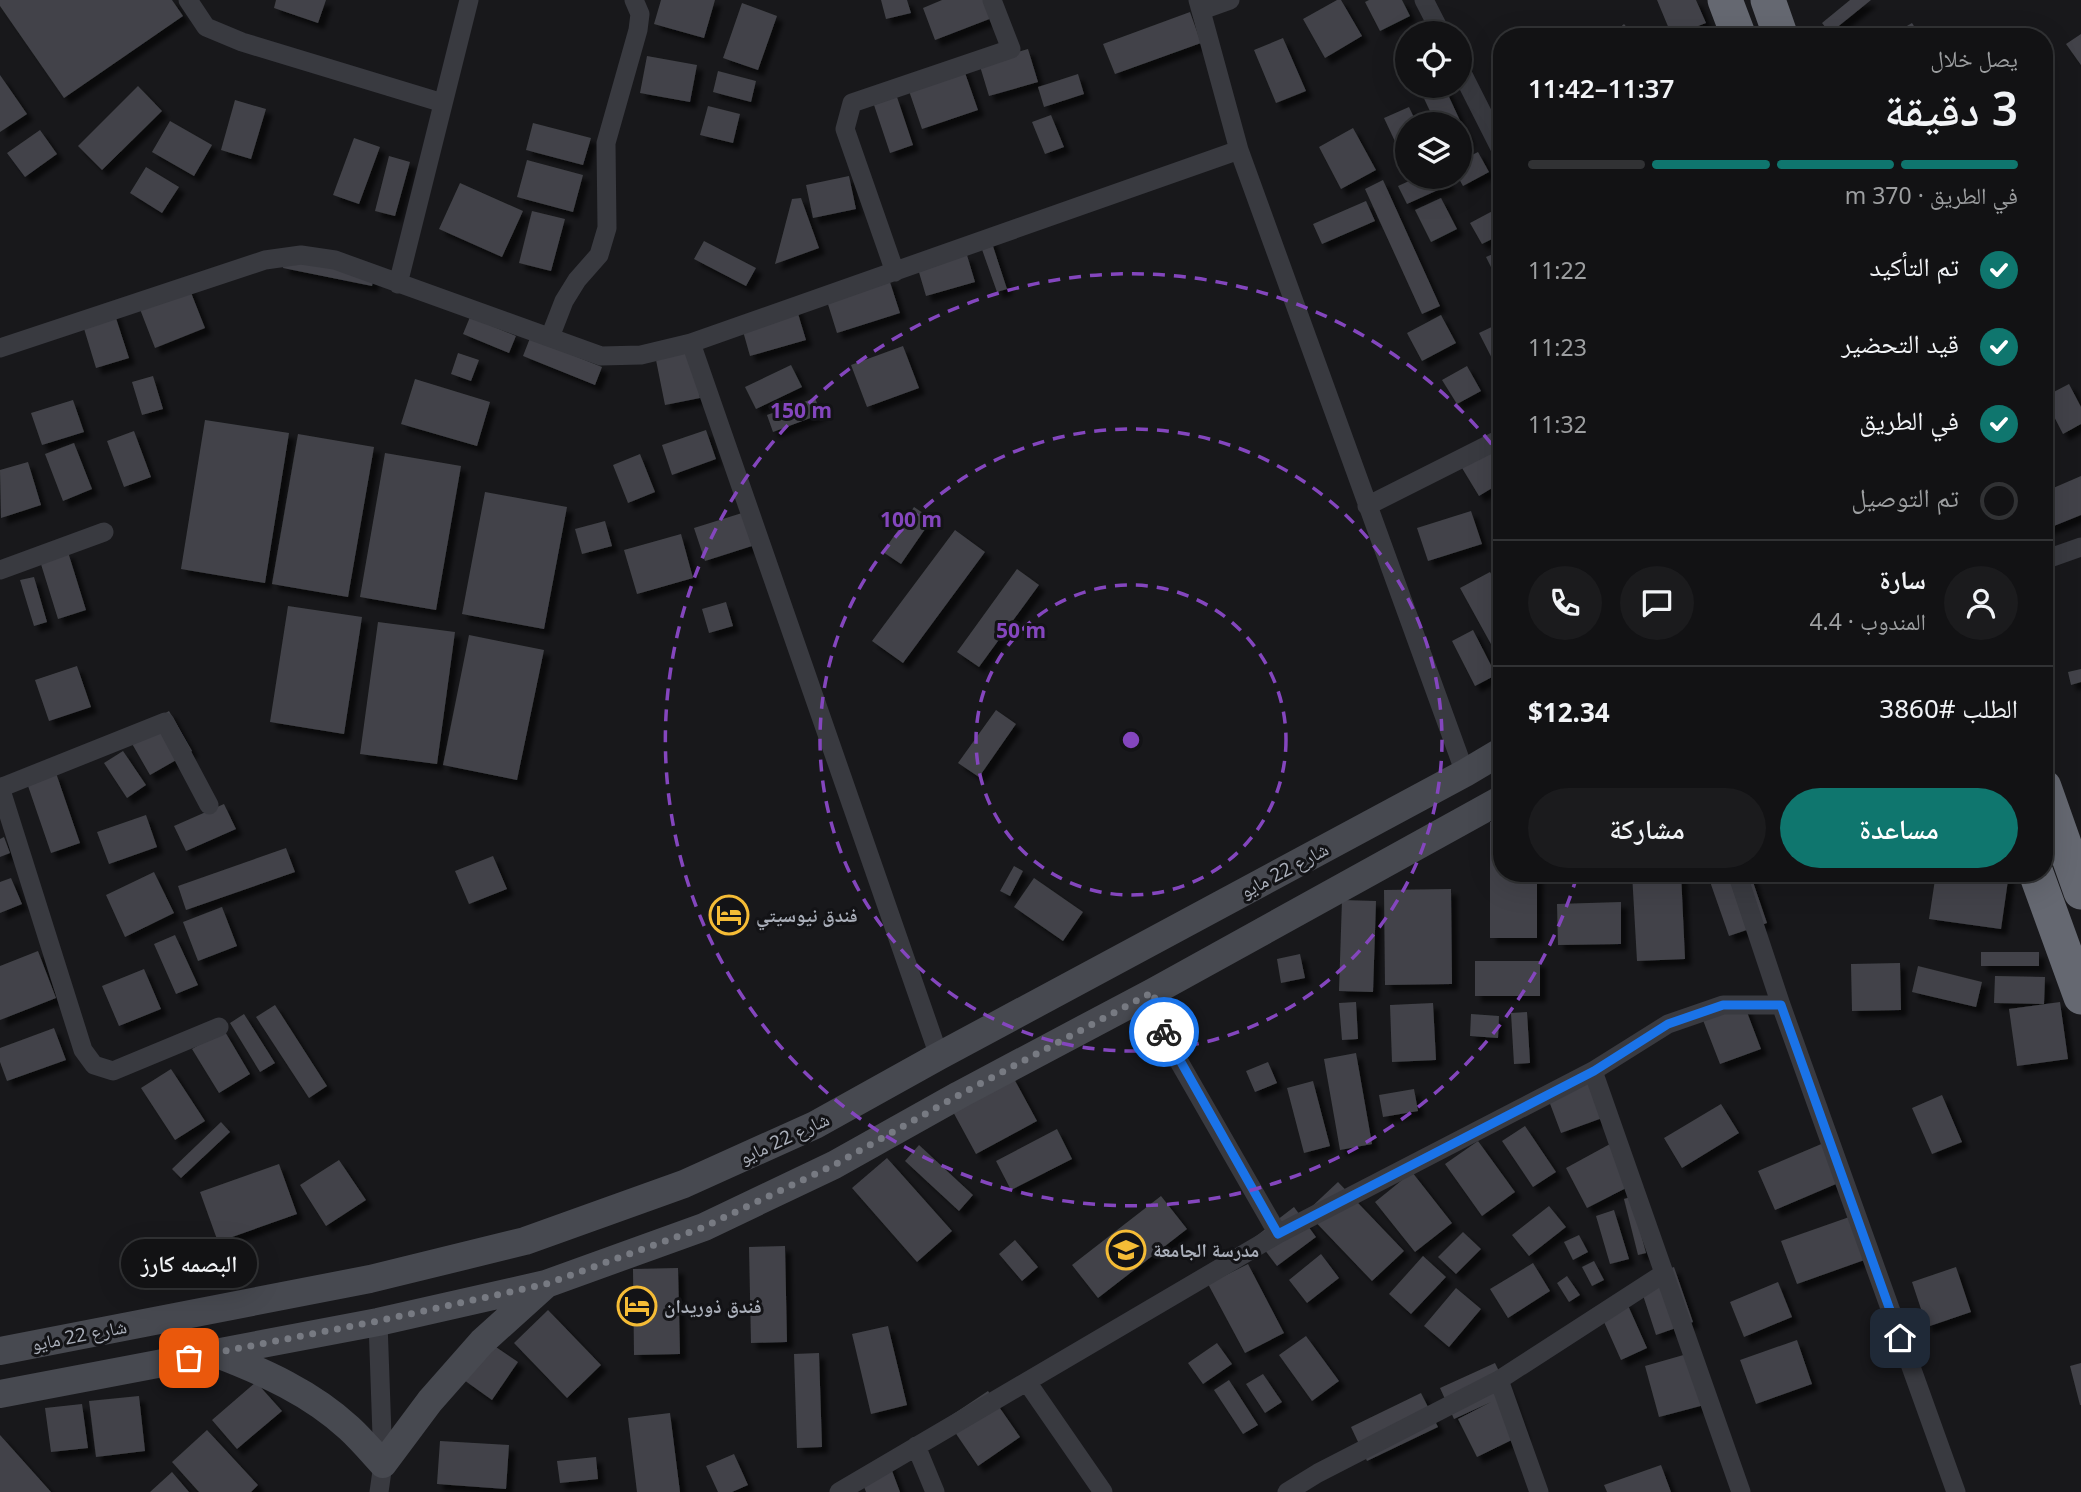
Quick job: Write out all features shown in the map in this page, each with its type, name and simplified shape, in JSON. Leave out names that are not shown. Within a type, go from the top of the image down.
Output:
[{"type":"highway","points":[[1725,0],[1736,28]]},
{"type":"highway","points":[[1768,0],[1778,28]]},
{"type":"highway","points":[[2053,813],[2081,892]]},
{"type":"highway","points":[[2039,882],[2081,997]]},
{"type":"main road","name":"شارع 22 مايو","points":[[0,1351],[370,1279],[525,1241],[684,1184],[816,1125],[1493,756]]},
{"type":"main road","points":[[0,1394],[378,1321],[546,1284],[704,1227],[834,1165],[1492,804],[1465,773]]},
{"type":"main road","points":[[1131,952],[1153,992]]},
{"type":"main road","points":[[370,1279],[378,1321]]},
{"type":"main road","points":[[216,1353],[263,1371],[308,1396],[348,1427],[383,1464],[430,1401],[482,1342],[546,1284]]},
{"type":"street","points":[[188,0],[206,27],[230,37],[443,103]]},
{"type":"street","points":[[398,284],[468,0]]},
{"type":"street","points":[[550,337],[564,301],[577,280],[599,255],[607,229],[606,143],[638,30],[640,14],[634,0]]},
{"type":"street","points":[[895,272],[845,130],[852,103],[1011,49],[992,0]]},
{"type":"street","points":[[1230,0],[1200,5],[1238,150],[1465,773]]},
{"type":"street","points":[[1424,0],[1435,21]]},
{"type":"street","points":[[1472,93],[1493,134]]},
{"type":"street","points":[[0,348],[265,260],[301,255],[335,260],[601,356],[641,355],[691,343],[1238,150]]},
{"type":"street","points":[[691,343],[939,1056]]},
{"type":"street","points":[[1367,506],[1493,443]]},
{"type":"street","points":[[0,570],[104,532]]},
{"type":"street","points":[[2053,557],[2081,547]]},
{"type":"street","points":[[209,805],[165,722],[0,788],[83,1050],[94,1065],[113,1071],[219,1027]]},
{"type":"street","points":[[1740,882],[1781,1005],[1956,1492]]},
{"type":"street","points":[[1153,992],[1166,1039],[1278,1234]]},
{"type":"street","points":[[839,1492],[1278,1234],[1594,1071],[1668,1024],[1723,1005],[1781,1005]]},
{"type":"street","points":[[1594,1071],[1741,1492]]},
{"type":"street","points":[[1287,1492],[1321,1483],[1499,1380],[1663,1274]]},
{"type":"street","points":[[378,1321],[383,1464],[379,1492]]},
{"type":"street","points":[[1499,1380],[1539,1492]]},
{"type":"street","points":[[1027,1382],[1103,1492]]},
{"type":"street","points":[[916,1446],[935,1492]]},
{"type":"building","points":[[0,0],[172,0],[183,16],[64,98],[0,6]]},
{"type":"building","points":[[276,0],[326,0],[318,23],[274,8]]},
{"type":"building","points":[[661,0],[715,0],[704,38],[654,24]]},
{"type":"building","points":[[881,0],[907,0],[911,13],[886,19]]},
{"type":"building","points":[[942,0],[984,0],[992,18],[935,40],[923,8]]},
{"type":"building","points":[[1341,0],[1362,36],[1325,58],[1303,19]]},
{"type":"building","points":[[1402,0],[1410,16],[1395,21],[1380,31],[1365,2]]},
{"type":"building","points":[[1657,0],[1696,0],[1706,23],[1693,28],[1669,28]]},
{"type":"building","points":[[1850,0],[1871,0],[1836,28],[1826,28],[1822,23]]},
{"type":"building","points":[[742,3],[777,16],[758,70],[723,58]]},
{"type":"building","points":[[1190,12],[1201,43],[1115,74],[1103,44]]},
{"type":"building","points":[[2081,34],[2081,65],[2066,44]]},
{"type":"building","points":[[1283,38],[1306,91],[1276,103],[1254,50]]},
{"type":"building","points":[[1028,49],[1038,82],[989,96],[979,63]]},
{"type":"building","points":[[647,56],[697,65],[690,102],[640,93]]},
{"type":"building","points":[[963,67],[978,110],[922,129],[907,85]]},
{"type":"building","points":[[718,71],[756,81],[751,102],[713,92]]},
{"type":"building","points":[[1078,74],[1084,94],[1044,107],[1038,87]]},
{"type":"building","points":[[0,75],[27,114],[0,132]]},
{"type":"building","points":[[138,86],[162,111],[102,170],[78,146]]},
{"type":"building","points":[[897,97],[913,145],[890,153],[874,105]]},
{"type":"building","points":[[1424,98],[1450,98],[1456,112],[1430,112]]},
{"type":"building","points":[[235,100],[266,109],[251,159],[221,150]]},
{"type":"building","points":[[708,106],[740,114],[733,143],[700,135]]},
{"type":"building","points":[[1409,107],[1411,112],[1398,112]]},
{"type":"building","points":[[1395,113],[1395,141],[1384,118]]},
{"type":"building","points":[[1051,115],[1064,147],[1045,154],[1032,122]]},
{"type":"building","points":[[170,121],[212,145],[194,176],[152,152]]},
{"type":"building","points":[[533,123],[591,138],[583,165],[526,150]]},
{"type":"building","points":[[1353,128],[1376,170],[1341,189],[1319,147]]},
{"type":"building","points":[[40,130],[57,154],[25,177],[7,153]]},
{"type":"building","points":[[354,138],[380,147],[359,204],[333,195]]},
{"type":"building","points":[[1478,152],[1489,172],[1472,181],[1472,155]]},
{"type":"building","points":[[389,156],[410,162],[395,216],[375,211]]},
{"type":"building","points":[[527,160],[583,175],[573,212],[517,197]]},
{"type":"building","points":[[146,167],[179,187],[162,213],[130,193]]},
{"type":"building","points":[[849,176],[856,209],[813,218],[806,185]]},
{"type":"building","points":[[1383,180],[1440,306],[1422,314],[1365,189]]},
{"type":"building","points":[[460,183],[523,211],[502,257],[439,229]]},
{"type":"building","points":[[1400,189],[1440,189],[1407,204]]},
{"type":"building","points":[[801,198],[819,248],[775,264],[792,199]]},
{"type":"building","points":[[1441,198],[1457,229],[1431,242],[1415,210]]},
{"type":"building","points":[[1366,201],[1375,221],[1322,244],[1313,224]]},
{"type":"building","points":[[532,211],[565,219],[551,271],[519,263]]},
{"type":"building","points":[[1493,211],[1493,238],[1482,244],[1470,223]]},
{"type":"building","points":[[990,237],[1007,289],[997,292],[979,241]]},
{"type":"building","points":[[704,241],[756,268],[746,286],[694,259]]},
{"type":"building","points":[[287,249],[376,267],[372,286],[283,268]]},
{"type":"building","points":[[1493,254],[1493,271],[1486,257]]},
{"type":"building","points":[[967,255],[975,282],[926,296],[918,269]]},
{"type":"building","points":[[889,279],[900,313],[837,333],[826,298]]},
{"type":"building","points":[[188,285],[205,328],[155,348],[138,304]]},
{"type":"building","points":[[796,307],[806,340],[750,356],[741,324]]},
{"type":"building","points":[[114,312],[129,358],[96,368],[82,322]]},
{"type":"building","points":[[1441,315],[1456,343],[1422,361],[1407,333]]},
{"type":"building","points":[[470,317],[516,336],[509,353],[463,334]]},
{"type":"building","points":[[1493,326],[1493,360],[1479,333]]},
{"type":"building","points":[[530,338],[602,367],[595,385],[523,356]]},
{"type":"building","points":[[903,346],[919,388],[867,407],[851,365]]},
{"type":"building","points":[[690,348],[700,398],[665,405],[655,355]]},
{"type":"building","points":[[458,353],[479,360],[471,381],[451,374]]},
{"type":"building","points":[[791,365],[802,387],[756,409],[745,387]]},
{"type":"building","points":[[1467,366],[1481,391],[1457,404],[1442,380]]},
{"type":"building","points":[[153,376],[163,409],[142,415],[132,382]]},
{"type":"building","points":[[415,379],[490,402],[477,446],[401,424]]},
{"type":"building","points":[[2069,384],[2081,407],[2081,424],[2063,434],[2053,415],[2053,392]]},
{"type":"building","points":[[815,398],[821,414],[773,432],[767,415]]},
{"type":"building","points":[[73,400],[84,432],[42,445],[31,413]]},
{"type":"building","points":[[205,420],[289,433],[265,583],[181,569]]},
{"type":"building","points":[[706,430],[716,459],[672,475],[662,445]]},
{"type":"building","points":[[134,431],[151,477],[124,487],[107,441]]},
{"type":"building","points":[[298,434],[374,447],[348,597],[272,584]]},
{"type":"building","points":[[74,443],[92,489],[63,501],[45,454]]},
{"type":"building","points":[[1493,443],[1493,487],[1479,496],[1459,463]]},
{"type":"building","points":[[385,453],[461,466],[436,610],[360,597]]},
{"type":"building","points":[[640,454],[655,492],[628,503],[613,465]]},
{"type":"building","points":[[28,462],[41,505],[1,518],[0,470]]},
{"type":"building","points":[[2081,476],[2081,515],[2053,526],[2053,488]]},
{"type":"building","points":[[485,492],[567,507],[544,629],[462,614]]},
{"type":"building","points":[[914,507],[932,519],[901,564],[883,552]]},
{"type":"building","points":[[1471,511],[1482,544],[1428,561],[1417,528]]},
{"type":"building","points":[[742,513],[752,546],[705,561],[694,528]]},
{"type":"building","points":[[605,521],[612,546],[582,554],[575,529]]},
{"type":"building","points":[[955,530],[985,552],[903,663],[872,641]]},
{"type":"building","points":[[681,534],[693,578],[637,594],[624,550]]},
{"type":"building","points":[[68,552],[86,610],[58,619],[40,561]]},
{"type":"building","points":[[1017,569],[1039,585],[979,667],[957,652]]},
{"type":"building","points":[[1490,572],[1493,577],[1493,648],[1460,588]]},
{"type":"building","points":[[34,577],[47,622],[34,626],[20,580]]},
{"type":"building","points":[[726,602],[733,626],[709,633],[702,609]]},
{"type":"building","points":[[288,606],[362,617],[344,734],[270,722]]},
{"type":"building","points":[[378,622],[455,632],[437,764],[360,754]]},
{"type":"building","points":[[1473,630],[1493,669],[1493,677],[1475,686],[1452,641]]},
{"type":"building","points":[[469,635],[544,650],[517,780],[443,765]]},
{"type":"building","points":[[77,666],[91,707],[49,721],[35,680]]},
{"type":"building","points":[[2081,669],[2081,682],[2071,685],[2068,672]]},
{"type":"building","points":[[996,710],[1016,724],[979,777],[958,763]]},
{"type":"building","points":[[169,711],[192,751],[150,775],[127,735]]},
{"type":"building","points":[[123,751],[146,785],[127,798],[104,763]]},
{"type":"building","points":[[56,773],[80,843],[51,853],[27,783]]},
{"type":"building","points":[[224,804],[236,829],[186,851],[174,826]]},
{"type":"building","points":[[146,815],[157,847],[109,864],[97,832]]},
{"type":"building","points":[[1490,822],[1493,822],[1493,882],[1537,882],[1537,938],[1490,938]]},
{"type":"building","points":[[4,837],[10,853],[0,857],[0,839]]},
{"type":"building","points":[[286,848],[295,872],[186,910],[178,886]]},
{"type":"building","points":[[493,856],[507,889],[469,904],[455,871]]},
{"type":"building","points":[[1014,866],[1023,871],[1010,896],[1000,891]]},
{"type":"building","points":[[154,872],[174,913],[125,937],[106,895]]},
{"type":"building","points":[[11,878],[22,904],[0,913],[0,882]]},
{"type":"building","points":[[1034,878],[1083,912],[1063,941],[1014,907]]},
{"type":"building","points":[[1633,882],[1681,882],[1685,959],[1637,961]]},
{"type":"building","points":[[1710,882],[1753,882],[1767,923],[1729,936]]},
{"type":"building","points":[[1935,882],[2008,882],[2001,929],[1929,919]]},
{"type":"building","points":[[1451,889],[1452,984],[1385,985],[1384,890]]},
{"type":"building","points":[[1342,900],[1376,901],[1373,992],[1339,991]]},
{"type":"building","points":[[1621,902],[1621,944],[1558,945],[1557,904]]},
{"type":"building","points":[[222,907],[237,946],[198,961],[183,922]]},
{"type":"building","points":[[175,935],[198,985],[176,994],[154,944]]},
{"type":"building","points":[[38,951],[56,998],[0,1020],[0,966]]},
{"type":"building","points":[[1981,952],[2039,952],[2039,966],[1981,966]]},
{"type":"building","points":[[1300,954],[1305,978],[1281,983],[1277,959]]},
{"type":"building","points":[[1475,961],[1540,961],[1540,996],[1475,996]]},
{"type":"building","points":[[1900,963],[1901,1010],[1852,1011],[1851,964]]},
{"type":"building","points":[[1918,966],[1982,982],[1976,1007],[1912,992]]},
{"type":"building","points":[[144,969],[161,1009],[119,1026],[102,986]]},
{"type":"building","points":[[1995,976],[2045,977],[2044,1004],[1994,1003]]},
{"type":"building","points":[[1742,999],[1761,1049],[1720,1064],[1701,1015]]},
{"type":"building","points":[[1356,1002],[1358,1039],[1342,1040],[1339,1003]]},
{"type":"building","points":[[2060,1002],[2068,1059],[2017,1066],[2009,1009]]},
{"type":"building","points":[[1433,1003],[1436,1060],[1392,1062],[1390,1005]]},
{"type":"building","points":[[275,1005],[327,1086],[309,1098],[256,1017]]},
{"type":"building","points":[[1527,1012],[1530,1063],[1514,1064],[1511,1013]]},
{"type":"building","points":[[244,1014],[275,1063],[260,1072],[230,1023]]},
{"type":"building","points":[[1471,1014],[1499,1016],[1498,1038],[1470,1036]]},
{"type":"building","points":[[54,1028],[66,1060],[7,1081],[0,1062],[0,1048]]},
{"type":"building","points":[[224,1030],[250,1074],[219,1093],[192,1049]]},
{"type":"building","points":[[1356,1053],[1372,1144],[1340,1150],[1324,1059]]},
{"type":"building","points":[[1268,1062],[1277,1083],[1255,1092],[1246,1071]]},
{"type":"building","points":[[171,1069],[205,1121],[175,1140],[141,1088]]},
{"type":"building","points":[[1012,1075],[1037,1121],[976,1154],[951,1108]]},
{"type":"building","points":[[1589,1076],[1605,1117],[1561,1133],[1546,1093]]},
{"type":"building","points":[[1313,1081],[1330,1146],[1304,1153],[1287,1088]]},
{"type":"building","points":[[1414,1089],[1418,1111],[1383,1117],[1379,1095]]},
{"type":"building","points":[[1942,1095],[1962,1142],[1932,1154],[1912,1108]]},
{"type":"building","points":[[1721,1104],[1739,1133],[1682,1168],[1664,1138]]},
{"type":"building","points":[[221,1122],[230,1132],[181,1178],[172,1169]]},
{"type":"building","points":[[1525,1126],[1556,1172],[1533,1187],[1502,1141]]},
{"type":"building","points":[[1057,1129],[1072,1159],[1011,1190],[996,1161]]},
{"type":"building","points":[[1478,1141],[1515,1192],[1482,1216],[1445,1164]]},
{"type":"building","points":[[1826,1142],[1843,1181],[1775,1210],[1758,1171]]},
{"type":"building","points":[[1610,1144],[1632,1185],[1587,1208],[1566,1168]]},
{"type":"building","points":[[919,1145],[973,1195],[959,1211],[905,1161]]},
{"type":"building","points":[[887,1158],[952,1231],[917,1262],[852,1188]]},
{"type":"building","points":[[339,1160],[366,1200],[326,1226],[300,1185]]},
{"type":"building","points":[[279,1164],[297,1214],[218,1242],[200,1192]]},
{"type":"building","points":[[1412,1172],[1452,1223],[1415,1252],[1375,1202]]},
{"type":"building","points":[[1338,1182],[1404,1251],[1372,1281],[1306,1212]]},
{"type":"building","points":[[1161,1196],[1187,1229],[1098,1298],[1072,1265]]},
{"type":"building","points":[[1631,1197],[1646,1253],[1638,1255],[1624,1199]]},
{"type":"building","points":[[1549,1206],[1566,1227],[1529,1256],[1512,1235]]},
{"type":"building","points":[[1294,1207],[1316,1237],[1277,1266],[1255,1237]]},
{"type":"building","points":[[1614,1210],[1629,1259],[1610,1264],[1596,1216]]},
{"type":"building","points":[[1855,1215],[1870,1258],[1797,1284],[1781,1241]]},
{"type":"building","points":[[1463,1232],[1481,1249],[1456,1274],[1438,1257]]},
{"type":"building","points":[[1579,1235],[1588,1252],[1573,1260],[1564,1242]]},
{"type":"building","points":[[1015,1240],[1038,1267],[1022,1281],[999,1254]]},
{"type":"building","points":[[785,1246],[787,1342],[751,1343],[749,1247]]},
{"type":"building","points":[[1321,1254],[1339,1278],[1307,1303],[1289,1280]]},
{"type":"building","points":[[1423,1256],[1446,1277],[1411,1314],[1389,1294]]},
{"type":"building","points":[[1594,1261],[1604,1280],[1592,1286],[1582,1267]]},
{"type":"building","points":[[1533,1263],[1550,1291],[1508,1318],[1490,1289]]},
{"type":"building","points":[[1248,1264],[1284,1333],[1245,1353],[1208,1284]]},
{"type":"building","points":[[1674,1267],[1693,1322],[1656,1335],[1638,1280]]},
{"type":"building","points":[[1956,1267],[1971,1312],[1927,1327],[1912,1282]]},
{"type":"building","points":[[678,1268],[680,1354],[634,1355],[633,1269]]},
{"type":"building","points":[[1567,1276],[1580,1295],[1569,1302],[1557,1283]]},
{"type":"building","points":[[1778,1282],[1792,1317],[1744,1337],[1730,1302]]},
{"type":"building","points":[[1456,1288],[1481,1309],[1449,1347],[1424,1326]]},
{"type":"building","points":[[1626,1301],[1647,1348],[1621,1360],[1600,1313]]},
{"type":"building","points":[[548,1310],[601,1365],[567,1398],[514,1343]]},
{"type":"building","points":[[888,1326],[907,1405],[871,1414],[852,1334]]},
{"type":"building","points":[[1306,1336],[1339,1381],[1312,1401],[1279,1355]]},
{"type":"building","points":[[1797,1340],[1812,1384],[1756,1404],[1740,1360]]},
{"type":"building","points":[[490,1343],[518,1362],[492,1400],[464,1380]]},
{"type":"building","points":[[1217,1343],[1232,1364],[1203,1384],[1188,1363]]},
{"type":"building","points":[[1694,1352],[1708,1404],[1659,1417],[1645,1366]]},
{"type":"building","points":[[819,1353],[822,1447],[797,1448],[794,1354]]},
{"type":"building","points":[[1495,1363],[1510,1394],[1524,1434],[1477,1457],[1458,1419],[1491,1402],[1454,1419],[1440,1388]]},
{"type":"building","points":[[2081,1363],[2081,1405],[2080,1405],[2070,1366]]},
{"type":"building","points":[[1263,1374],[1282,1402],[1265,1413],[1246,1384]]},
{"type":"building","points":[[1229,1380],[1258,1425],[1243,1434],[1214,1390]]},
{"type":"building","points":[[256,1382],[282,1411],[237,1449],[212,1420]]},
{"type":"building","points":[[988,1391],[1020,1437],[978,1466],[946,1419]]},
{"type":"building","points":[[1421,1393],[1438,1427],[1367,1461],[1351,1427]]},
{"type":"building","points":[[139,1396],[145,1451],[96,1457],[89,1401]]},
{"type":"building","points":[[82,1404],[88,1448],[51,1452],[45,1408]]},
{"type":"building","points":[[670,1413],[680,1492],[637,1492],[628,1418]]},
{"type":"building","points":[[207,1430],[258,1485],[251,1492],[199,1492],[172,1462]]},
{"type":"building","points":[[0,1435],[51,1492],[0,1492]]},
{"type":"building","points":[[440,1441],[509,1445],[506,1489],[437,1484]]},
{"type":"building","points":[[734,1454],[748,1485],[732,1492],[718,1492],[706,1466]]},
{"type":"building","points":[[596,1457],[598,1479],[560,1483],[557,1461]]},
{"type":"building","points":[[888,1460],[900,1492],[866,1492],[858,1471]]},
{"type":"building","points":[[1661,1465],[1671,1492],[1607,1492],[1604,1485]]},
{"type":"building","points":[[172,1472],[189,1492],[150,1492]]},
{"type":"way so far","points":[[189,1358],[378,1321],[546,1284],[704,1227],[834,1165],[1153,992],[1164,1032]]},
{"type":"place","name":"فندق نيوسيتي","points":[[729,915]]},
{"type":"place","name":"مدرسة الجامعة","points":[[1126,1250]]},
{"type":"place","name":"فندق ذوريدان","points":[[637,1306]]},
{"type":"place","name":"البصمه كارز","points":[[189,1358]]},
{"type":"route","points":[[1164,1032],[1278,1234],[1594,1071],[1668,1024],[1723,1005],[1781,1005],[1900,1338]]}]
